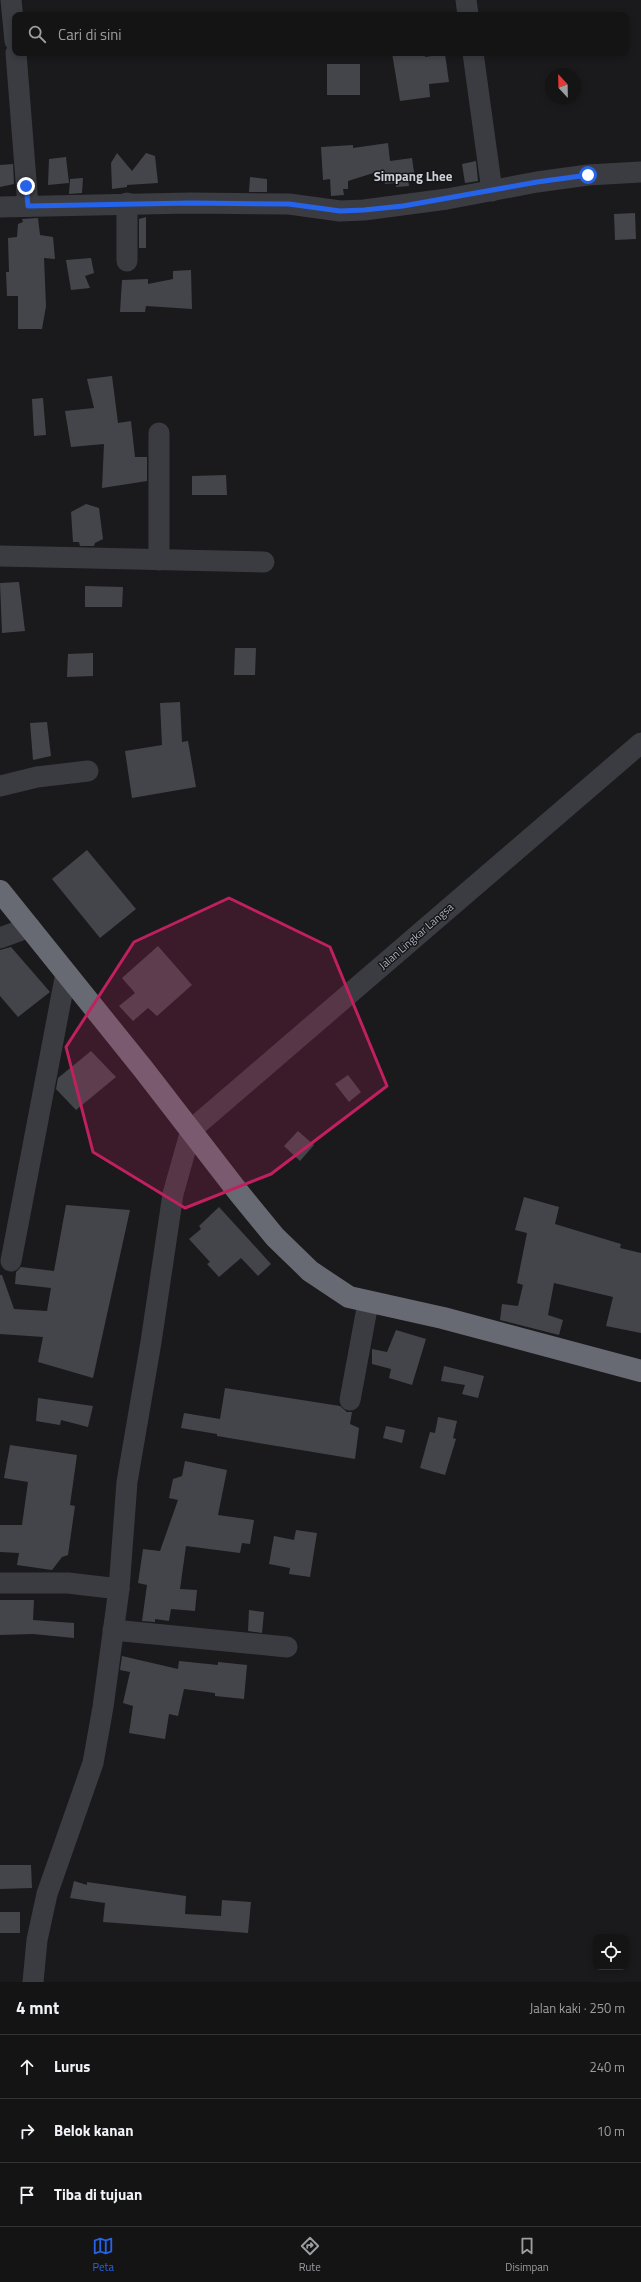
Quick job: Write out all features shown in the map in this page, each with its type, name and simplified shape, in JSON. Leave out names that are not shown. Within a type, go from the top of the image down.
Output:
[{"type":"highway","points":[[4,902],[30,928],[191,1130],[239,1193],[293,1256],[322,1279],[349,1297],[368,1303],[443,1318],[641,1371]]},
{"type":"street","points":[[12,0],[13,12]]},
{"type":"street","points":[[466,0],[468,12]]},
{"type":"street","points":[[16,56],[28,206]]},
{"type":"street","points":[[473,56],[492,191]]},
{"type":"street","points":[[0,207],[127,203],[289,204],[340,211],[364,210],[403,206],[537,182],[588,175],[641,172]]},
{"type":"street","points":[[127,203],[127,261]]},
{"type":"street","points":[[159,433],[159,560]]},
{"type":"street","points":[[0,556],[264,562]]},
{"type":"street","name":"Jalan Lingkar Langsa","points":[[191,1130],[641,743]]},
{"type":"street","points":[[0,786],[37,777],[88,771]]},
{"type":"street","points":[[0,938],[30,928]]},
{"type":"street","points":[[11,1261],[66,973]]},
{"type":"street","points":[[33,1982],[38,1940],[47,1894],[93,1762],[119,1589],[127,1482],[151,1342],[173,1194],[191,1130]]},
{"type":"street","points":[[350,1400],[368,1303]]},
{"type":"street","points":[[0,1583],[68,1583],[119,1589]]},
{"type":"street","points":[[113,1630],[287,1647]]},
{"type":"highlighted area","points":[[229,898],[330,947],[387,1086],[271,1174],[185,1208],[93,1152],[66,1047],[134,942]]},
{"type":"building","points":[[392,56],[445,56],[449,82],[429,84],[430,97],[400,101]]},
{"type":"building","points":[[327,64],[360,64],[360,95],[327,95]]},
{"type":"building","points":[[388,143],[390,161],[412,158],[415,179],[408,180],[409,186],[396,187],[396,183],[385,184],[383,170],[348,181],[348,189],[343,189],[344,195],[331,196],[330,179],[323,180],[321,147],[353,145],[353,148]]},
{"type":"building","points":[[117,153],[132,171],[146,153],[155,156],[158,183],[127,185],[127,187],[112,189],[111,163]]},
{"type":"building","points":[[66,157],[69,183],[48,185],[49,159]]},
{"type":"building","points":[[476,161],[478,181],[465,183],[462,164]]},
{"type":"building","points":[[13,164],[14,184],[0,187],[0,165]]},
{"type":"building","points":[[250,177],[267,179],[267,192],[249,192]]},
{"type":"building","points":[[83,178],[82,193],[69,194],[70,179]]},
{"type":"building","points":[[635,213],[636,239],[615,240],[614,214]]},
{"type":"building","points":[[146,217],[146,248],[139,248],[139,219]]},
{"type":"building","points":[[38,218],[40,235],[53,237],[55,259],[44,258],[46,306],[42,329],[18,329],[18,296],[7,296],[6,272],[9,272],[8,238],[17,237],[18,224],[23,222],[22,219]]},
{"type":"building","points":[[91,258],[94,273],[85,276],[90,288],[71,290],[66,260]]},
{"type":"building","points":[[191,270],[192,309],[146,306],[145,312],[120,312],[122,280],[148,279],[148,284],[173,279],[173,271]]},
{"type":"building","points":[[112,376],[118,423],[131,421],[135,457],[147,457],[147,481],[102,488],[104,444],[71,447],[65,411],[94,408],[87,379]]},
{"type":"building","points":[[43,398],[46,435],[34,436],[32,399]]},
{"type":"building","points":[[226,475],[227,495],[192,495],[192,476]]},
{"type":"building","points":[[86,504],[99,508],[103,539],[95,543],[94,546],[80,546],[79,542],[73,542],[71,512]]},
{"type":"building","points":[[19,582],[25,631],[2,633],[0,583]]},
{"type":"building","points":[[85,586],[123,587],[122,607],[85,607]]},
{"type":"building","points":[[235,648],[256,648],[255,675],[234,675]]},
{"type":"building","points":[[93,653],[93,676],[67,677],[68,654]]},
{"type":"building","points":[[180,702],[182,742],[188,741],[196,787],[132,798],[125,751],[162,745],[160,703]]},
{"type":"building","points":[[47,722],[51,756],[33,760],[30,723]]},
{"type":"building","points":[[87,850],[136,909],[100,938],[52,879]]},
{"type":"building","points":[[158,946],[192,985],[157,1016],[148,1008],[133,1021],[119,1006],[135,993],[122,978]]},
{"type":"building","points":[[11,947],[50,992],[18,1017],[0,996],[0,950]]},
{"type":"building","points":[[91,1051],[116,1077],[76,1110],[56,1089],[58,1078]]},
{"type":"building","points":[[348,1075],[361,1092],[349,1102],[335,1084]]},
{"type":"building","points":[[298,1131],[314,1145],[300,1161],[284,1146]]},
{"type":"building","points":[[524,1197],[559,1207],[555,1224],[621,1244],[620,1248],[641,1253],[641,1333],[606,1326],[613,1297],[554,1283],[548,1315],[563,1320],[559,1335],[500,1320],[502,1304],[518,1306],[523,1285],[517,1283],[527,1233],[515,1230]]},
{"type":"building","points":[[66,1205],[130,1210],[93,1378],[38,1362],[43,1337],[0,1334],[0,1275],[2,1275],[14,1309],[47,1311],[51,1288],[15,1284],[16,1272],[21,1267],[54,1271]]},
{"type":"building","points":[[219,1207],[271,1264],[258,1276],[241,1258],[219,1277],[207,1264],[210,1262],[189,1239],[201,1229],[199,1226]]},
{"type":"building","points":[[396,1330],[426,1339],[412,1385],[389,1378],[391,1369],[372,1364],[372,1349],[387,1352]]},
{"type":"building","points":[[444,1366],[484,1376],[478,1398],[462,1394],[465,1385],[441,1381]]},
{"type":"building","points":[[225,1388],[340,1406],[347,1412],[352,1412],[350,1424],[359,1428],[355,1459],[217,1436],[217,1434],[181,1428],[184,1413],[220,1419]]},
{"type":"building","points":[[38,1398],[93,1406],[88,1427],[61,1420],[60,1425],[36,1421]]},
{"type":"building","points":[[438,1417],[457,1421],[453,1438],[456,1439],[445,1475],[420,1468],[430,1432],[435,1433]]},
{"type":"building","points":[[386,1426],[405,1430],[402,1443],[383,1438]]},
{"type":"building","points":[[10,1445],[77,1455],[70,1505],[75,1506],[68,1555],[62,1557],[52,1570],[17,1565],[19,1553],[0,1552],[0,1525],[22,1525],[28,1482],[4,1478]]},
{"type":"building","points":[[185,1461],[227,1470],[218,1515],[254,1520],[250,1544],[242,1543],[240,1553],[186,1546],[180,1589],[197,1590],[195,1611],[171,1609],[169,1621],[155,1619],[155,1622],[142,1621],[147,1585],[138,1583],[143,1549],[160,1551],[178,1500],[169,1498],[173,1479],[182,1476]]},
{"type":"building","points":[[296,1530],[317,1533],[310,1577],[289,1574],[290,1568],[269,1564],[274,1536],[294,1540]]},
{"type":"building","points":[[0,1600],[34,1600],[33,1620],[74,1623],[74,1638],[33,1634],[0,1635]]},
{"type":"building","points":[[249,1610],[264,1612],[262,1633],[248,1631]]},
{"type":"building","points":[[122,1656],[178,1669],[179,1661],[218,1665],[218,1662],[247,1665],[244,1699],[215,1696],[215,1693],[184,1689],[178,1716],[169,1714],[165,1739],[129,1733],[133,1706],[123,1703],[130,1672],[120,1670]]},
{"type":"building","points":[[0,1865],[31,1865],[32,1888],[0,1889]]},
{"type":"building","points":[[74,1881],[87,1885],[87,1882],[186,1896],[185,1914],[221,1916],[222,1900],[251,1902],[248,1933],[103,1922],[105,1903],[70,1898]]},
{"type":"building","points":[[0,1912],[20,1912],[20,1933],[0,1933]]},
{"type":"district","name":"Simpang Lhee","points":[[413,176]]},
{"type":"route","points":[[26,186],[28,206],[77,206],[127,203],[289,204],[340,211],[403,206],[537,182],[588,175]]}]
